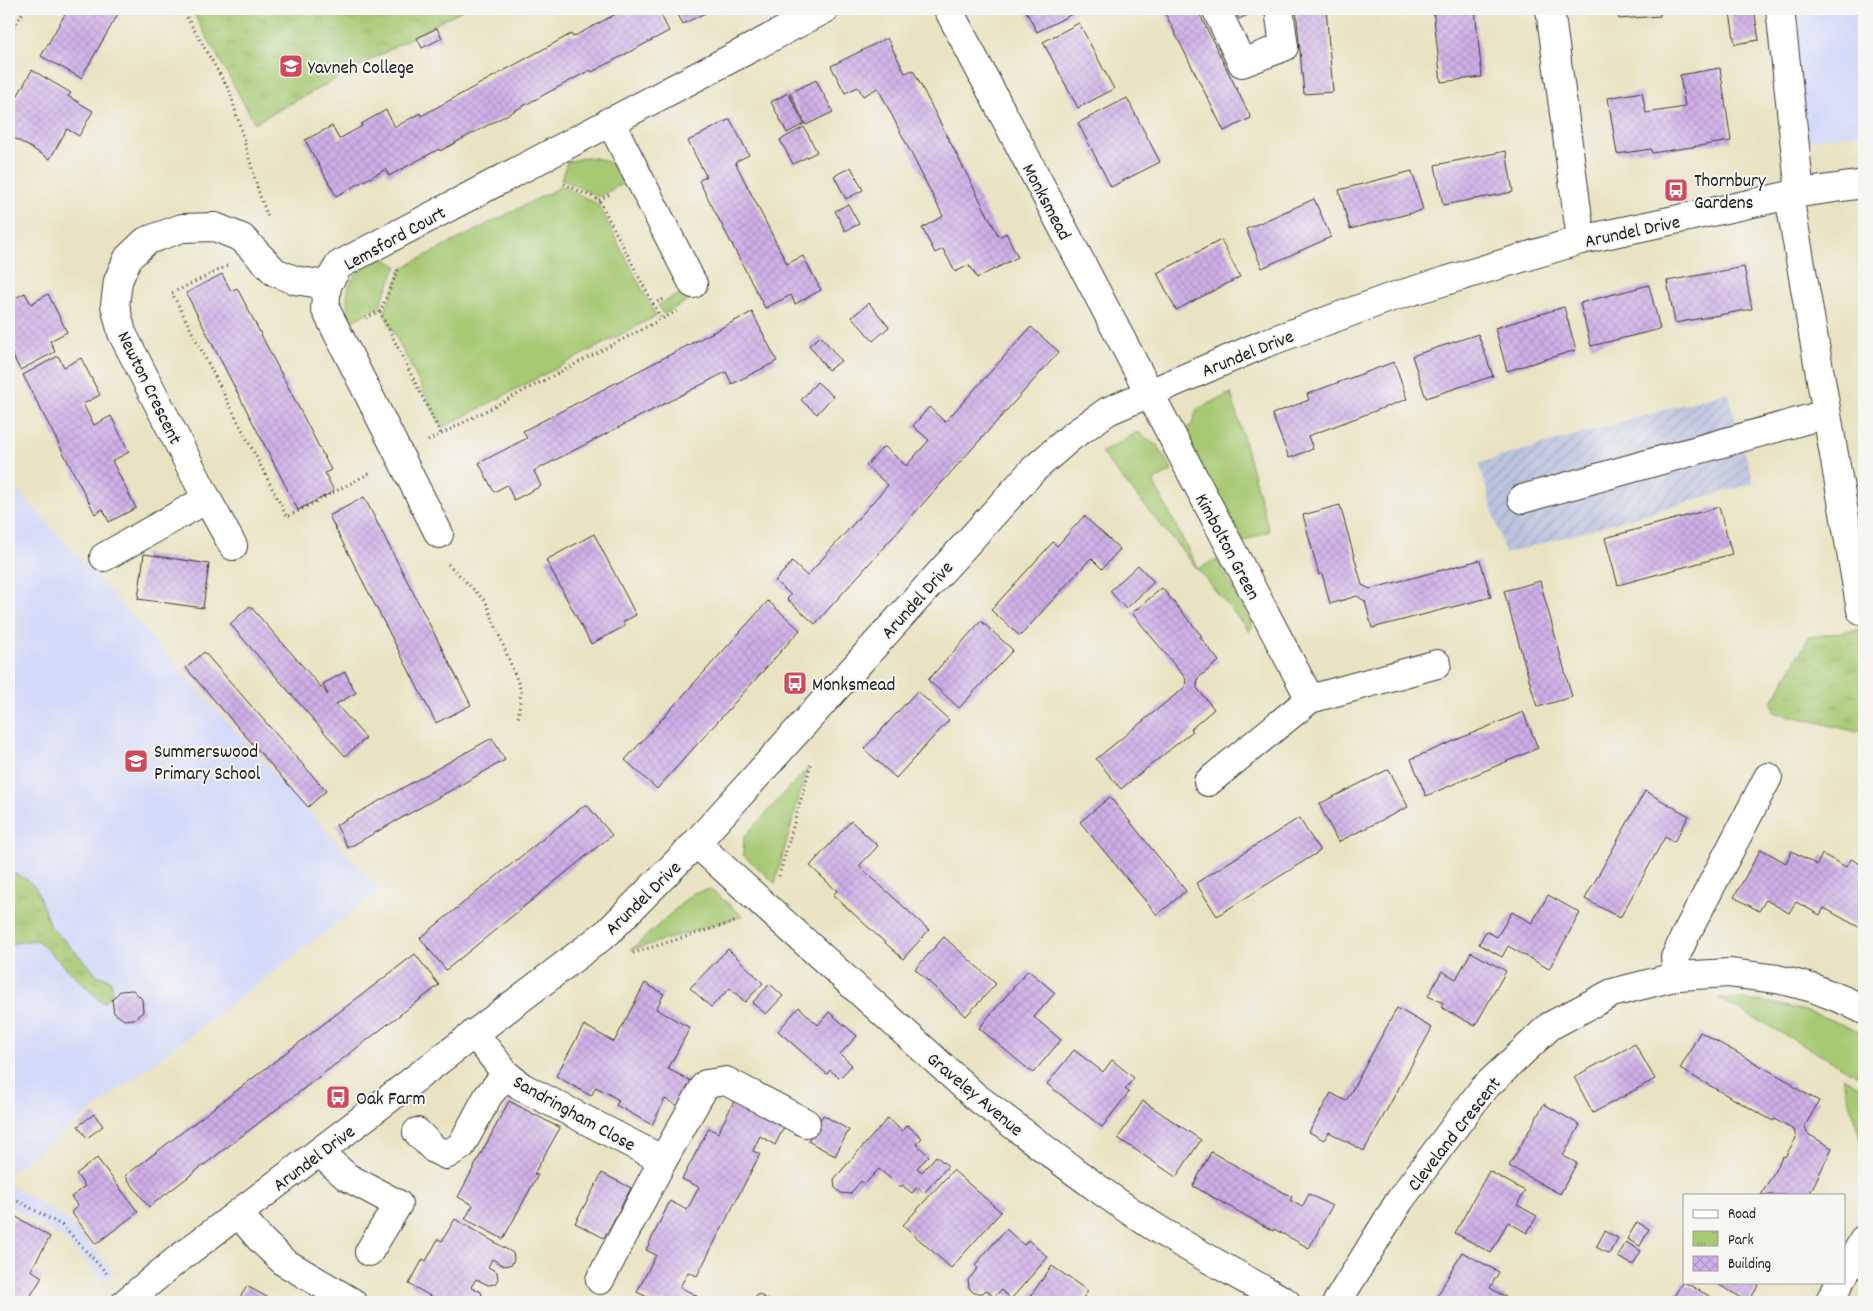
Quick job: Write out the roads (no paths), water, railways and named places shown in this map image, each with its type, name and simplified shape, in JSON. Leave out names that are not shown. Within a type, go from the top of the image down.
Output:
[{"type":"street","name":"Lemsford Court","points":[[438,534],[325,308],[327,285],[339,265],[825,9]]},
{"type":"street","name":"Monksmead","points":[[948,9],[1148,393]]},
{"type":"street","points":[[1216,9],[1242,63],[1284,47],[1279,9]]},
{"type":"street","points":[[1550,9],[1581,240]]},
{"type":"street","points":[[1780,9],[1794,195],[1826,414],[1860,610]]},
{"type":"street","points":[[610,121],[689,295]]},
{"type":"street","name":"Arundel Drive","points":[[126,1302],[173,1263],[608,932],[696,843],[1033,470],[1071,437],[1101,416],[1148,393],[1266,343],[1389,298],[1581,240],[1794,195],[1864,184]]},
{"type":"street","name":"Newton Crescent","points":[[233,546],[122,334],[116,305],[118,280],[128,258],[146,241],[182,228],[215,227],[242,238],[274,272],[294,280],[327,285]]},
{"type":"street","name":"Kimbolton Green","points":[[1148,393],[1310,699]]},
{"type":"street","points":[[1522,499],[1826,414]]},
{"type":"street","points":[[104,556],[207,499]]},
{"type":"street","points":[[1208,782],[1310,699],[1437,664]]},
{"type":"street","points":[[1678,976],[1675,958],[1768,777]]},
{"type":"street","name":"Graveley Avenue","points":[[696,843],[976,1097],[1070,1169],[1164,1233],[1286,1302]]},
{"type":"street","name":"Cleveland Crescent","points":[[1337,1302],[1400,1200],[1482,1089],[1550,1026],[1612,993],[1678,976],[1729,973],[1777,979],[1813,988],[1846,1000],[1864,1010]]},
{"type":"street","name":"Sandringham Close","points":[[474,1033],[506,1074],[522,1088],[662,1160]]},
{"type":"street","points":[[418,1132],[434,1149],[446,1155],[461,1146],[488,1096],[506,1074]]},
{"type":"street","points":[[600,1280],[662,1160],[706,1084],[726,1080],[806,1123]]},
{"type":"street","points":[[319,1152],[347,1177],[398,1204],[369,1252]]},
{"type":"street","points":[[239,1214],[261,1240],[284,1262],[352,1302]]},
{"type":"street","points":[[1846,1271],[1864,1239]]},
{"type":"street","points":[[1830,1302],[1839,1284]]},
{"type":"place","name":"Yavneh College","points":[[291,66]]},
{"type":"place","name":"Thornbury Gardens","points":[[1676,190]]},
{"type":"place","name":"Monksmead","points":[[795,683]]},
{"type":"place","name":"Summerswood Primary School","points":[[136,761]]},
{"type":"place","name":"Oak Farm","points":[[338,1097]]}]
